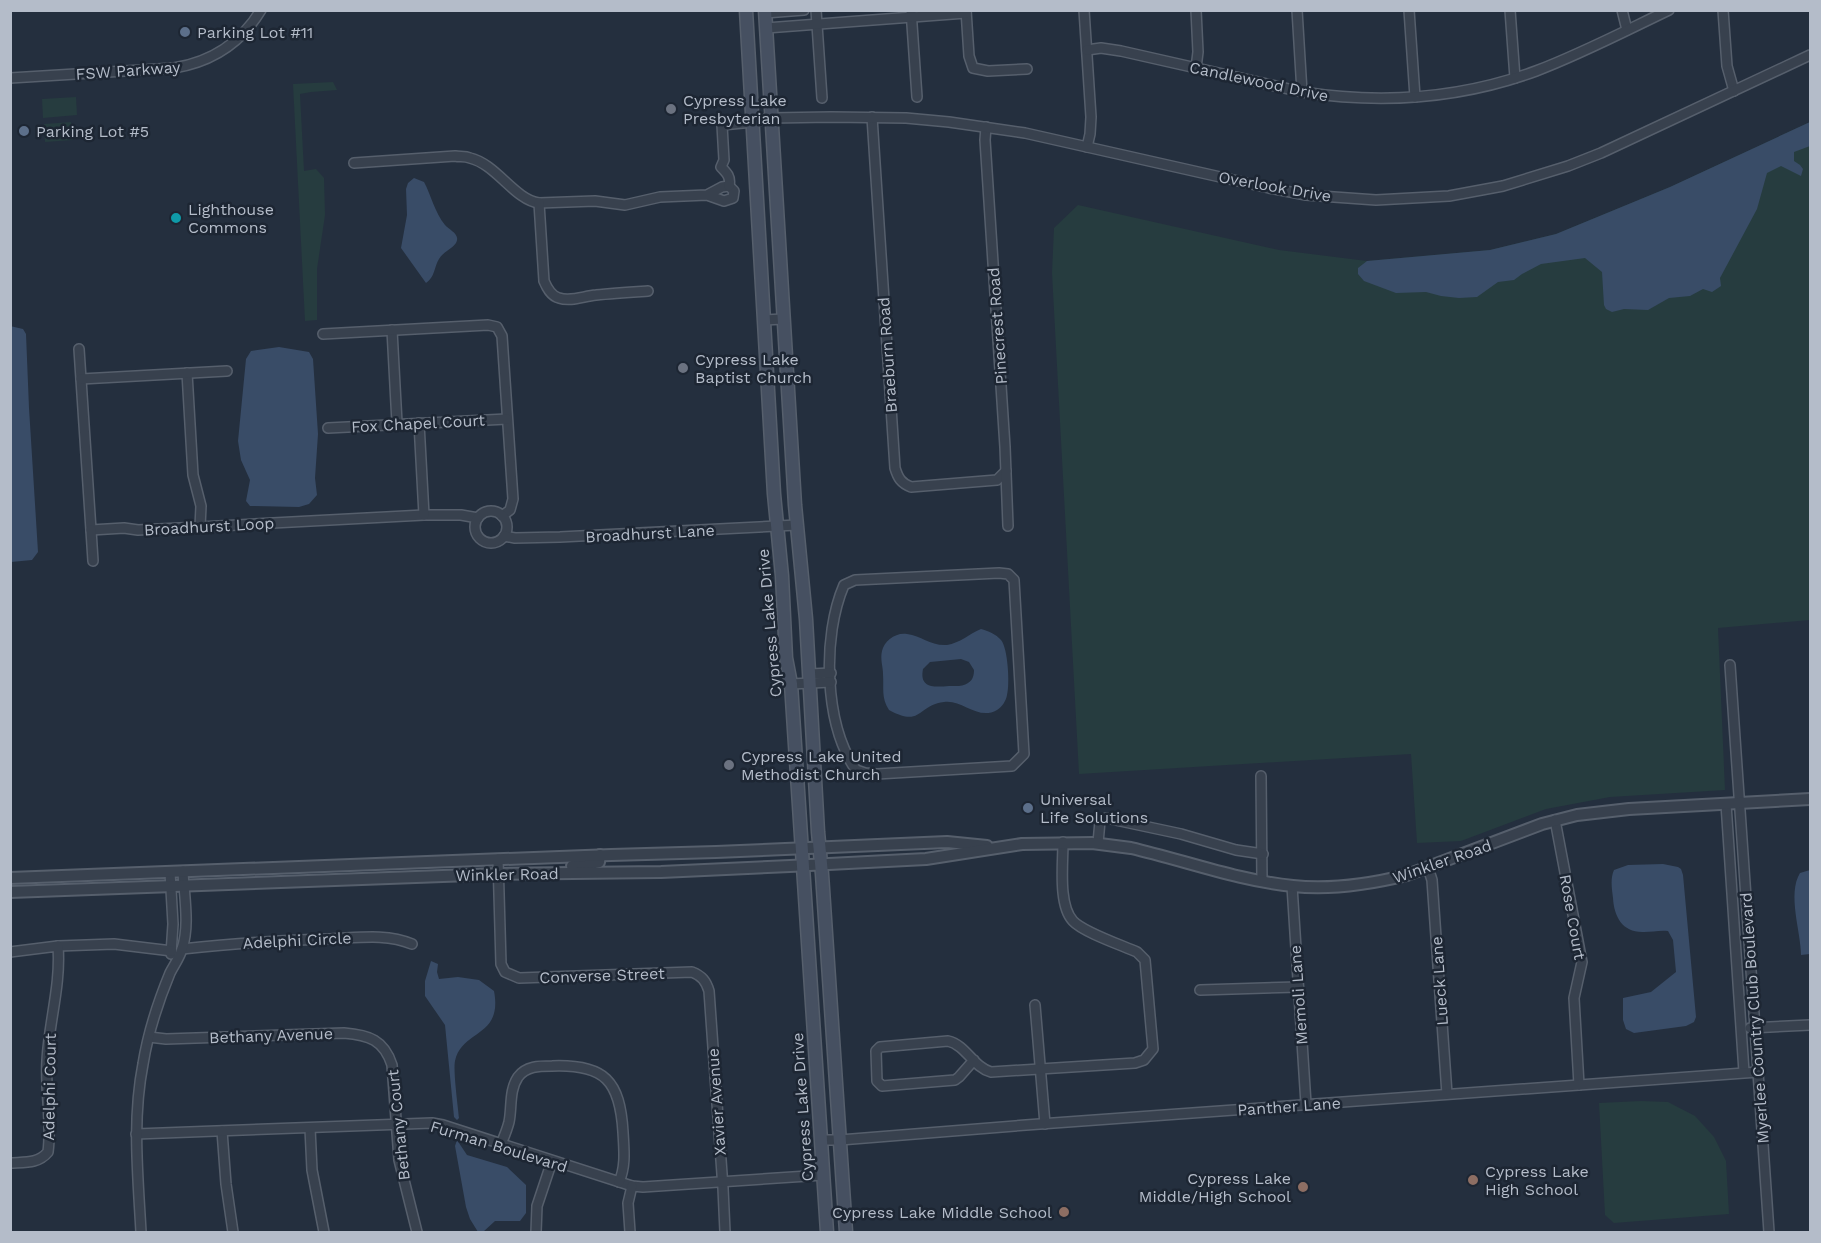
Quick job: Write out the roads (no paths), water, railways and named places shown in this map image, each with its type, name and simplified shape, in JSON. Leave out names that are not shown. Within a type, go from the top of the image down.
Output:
[{"type":"main road","name":"Cypress Lake Drive","points":[[746,10],[777,527],[786,658],[791,684],[827,1233]]},
{"type":"main road","points":[[765,12],[783,320],[810,679],[818,832],[821,847],[846,1233]]},
{"type":"street","name":"FSW Parkway","points":[[10,78],[174,68],[195,64],[213,57],[232,44],[244,33],[261,10]]},
{"type":"street","points":[[765,12],[804,10]]},
{"type":"street","points":[[816,10],[822,98]]},
{"type":"street","points":[[1084,10],[1091,117],[1087,147]]},
{"type":"street","points":[[1196,10],[1198,52],[1196,68]]},
{"type":"street","points":[[1297,10],[1302,92]]},
{"type":"street","points":[[1409,10],[1415,97]]},
{"type":"street","points":[[1510,10],[1515,78]]},
{"type":"street","points":[[1622,10],[1627,30]]},
{"type":"street","name":"Candlewood Drive","points":[[1087,50],[1111,49],[1302,92],[1356,98],[1415,97],[1460,92],[1515,78],[1552,64],[1669,10]]},
{"type":"street","points":[[1723,10],[1726,66],[1734,91]]},
{"type":"street","points":[[766,28],[911,14],[966,12],[969,56],[973,68],[988,71],[1027,69]]},
{"type":"street","points":[[911,14],[917,97]]},
{"type":"street","name":"Overlook Drive","points":[[729,186],[728,174],[721,167],[724,160],[722,125],[771,118],[872,117],[986,126],[1306,195],[1376,200],[1474,192],[1533,178],[1601,153],[1810,56]]},
{"type":"street","name":"Braeburn Road","points":[[872,117],[897,477],[903,484],[911,487],[997,480],[1006,471]]},
{"type":"street","name":"Pinecrest Road","points":[[986,126],[1008,526]]},
{"type":"street","points":[[354,163],[455,156],[470,158],[491,169],[524,197],[539,203],[595,201],[625,205],[660,197],[706,195],[719,200],[729,200],[734,195],[729,186],[706,195]]},
{"type":"street","points":[[539,203],[544,281],[550,292],[560,299],[573,299],[598,294],[648,291]]},
{"type":"street","points":[[764,320],[783,320]]},
{"type":"street","points":[[323,334],[488,325],[497,327],[502,336],[513,499],[510,510],[502,516],[507,526],[504,536],[495,542],[480,538],[476,528],[478,518]]},
{"type":"street","points":[[392,330],[397,423]]},
{"type":"street","points":[[79,349],[93,561]]},
{"type":"street","points":[[81,379],[227,371]]},
{"type":"street","points":[[188,373],[193,475],[201,506],[200,527]]},
{"type":"street","name":"Fox Chapel Court","points":[[328,428],[507,419]]},
{"type":"street","points":[[419,423],[424,515]]},
{"type":"street","name":"Broadhurst Loop","points":[[91,530],[124,528],[138,530],[424,515],[461,515],[478,518],[482,514],[493,511],[502,516]]},
{"type":"street","name":"Broadhurst Lane","points":[[504,536],[515,538],[560,537],[797,525]]},
{"type":"street","points":[[1008,574],[1014,580],[1024,754],[1012,766],[878,774],[856,771],[844,750],[836,724],[831,698],[831,677],[828,656],[838,599],[844,585],[855,580],[1008,574]]},
{"type":"street","name":"Myerlee Country Club Boulevard","points":[[1730,665],[1769,1233]]},
{"type":"street","points":[[791,684],[831,677]]},
{"type":"street","points":[[1261,776],[1262,881]]},
{"type":"street","name":"Winkler Road","points":[[10,892],[497,874],[661,872],[926,858],[1022,844],[1063,842],[1098,843],[1131,848],[1262,881],[1313,887],[1386,880],[1428,868],[1555,820],[1608,811],[1810,799]]},
{"type":"street","name":"Myerlee Country Club Boulevard","points":[[1726,804],[1744,1072]]},
{"type":"street","points":[[1098,843],[1100,820],[1106,818],[1236,850],[1263,854]]},
{"type":"street","name":"Rose Court","points":[[1555,820],[1582,962],[1574,998],[1579,1085]]},
{"type":"street","name":"Winkler Road","points":[[10,878],[947,842],[1002,848]]},
{"type":"street","points":[[974,1060],[955,1080],[882,1086],[877,1081],[876,1051],[880,1047],[948,1041],[958,1045],[974,1060],[982,1068],[991,1072],[1140,1062],[1151,1053],[1153,1044],[1144,960],[1137,952],[1078,925],[1069,916],[1063,894],[1063,842]]},
{"type":"street","points":[[534,873],[551,867],[593,864],[599,862],[600,855]]},
{"type":"street","points":[[497,874],[498,859]]},
{"type":"street","name":"Lueck Lane","points":[[1428,868],[1432,880],[1447,1094]]},
{"type":"street","points":[[141,1233],[136,1134],[139,1084],[149,1037],[161,997],[182,949],[185,935],[183,871]]},
{"type":"street","points":[[170,872],[173,924],[171,972]]},
{"type":"street","name":"Converse Street","points":[[497,874],[501,964],[505,972],[519,978],[683,972],[699,975]]},
{"type":"street","name":"Memoli Lane","points":[[1292,886],[1306,1104]]},
{"type":"street","name":"Adelphi Circle","points":[[182,949],[268,941],[377,937],[399,939],[412,944]]},
{"type":"street","points":[[10,952],[58,946],[114,945],[172,951]]},
{"type":"street","name":"Adelphi Court","points":[[10,1163],[34,1162],[42,1159],[48,1152],[47,1059],[59,978],[58,946]]},
{"type":"street","name":"Xavier Avenue","points":[[699,975],[709,991],[725,1233]]},
{"type":"street","points":[[1200,990],[1298,987]]},
{"type":"street","points":[[1035,1005],[1046,1124]]},
{"type":"street","points":[[1741,1029],[1810,1025]]},
{"type":"street","name":"Bethany Avenue","points":[[149,1037],[166,1039],[317,1033],[354,1034],[372,1038],[379,1042],[387,1052]]},
{"type":"street","name":"Bethany Court","points":[[387,1052],[392,1065],[402,1178],[417,1233]]},
{"type":"street","points":[[501,1144],[509,1122],[514,1085],[524,1071],[541,1066],[584,1067],[607,1080],[621,1104],[625,1156],[619,1182]]},
{"type":"street","name":"Panther Lane","points":[[821,1140],[1758,1072]]},
{"type":"street","name":"Furman Boulevard","points":[[136,1134],[432,1123],[632,1186],[722,1183],[823,1175]]},
{"type":"street","points":[[309,1128],[312,1170],[324,1233]]},
{"type":"street","points":[[222,1131],[233,1233]]},
{"type":"street","points":[[536,1233],[537,1206],[552,1161]]},
{"type":"street","points":[[630,1233],[628,1203],[632,1186]]},
{"type":"water","points":[[1810,122],[1810,146],[1794,152],[1794,161],[1803,169],[1801,176],[1781,166],[1767,173],[1757,209],[1720,278],[1721,286],[1712,292],[1703,289],[1690,296],[1669,298],[1648,310],[1624,309],[1612,312],[1604,305],[1602,272],[1585,258],[1541,264],[1514,280],[1498,282],[1477,297],[1459,298],[1426,292],[1396,293],[1364,281],[1358,274],[1358,268],[1367,261],[1490,250],[1556,234],[1670,187]]},
{"type":"water","points":[[414,178],[424,182],[442,220],[457,237],[456,243],[439,259],[433,275],[426,283],[401,248],[407,215],[406,189],[408,183]]},
{"type":"water","points":[[10,326],[23,329],[26,334],[38,552],[32,560],[11,562]]},
{"type":"water","points":[[279,347],[309,352],[313,359],[318,434],[315,478],[317,495],[309,504],[299,507],[250,506],[246,501],[250,480],[241,460],[238,441],[246,359],[251,351]]},
{"type":"water","points":[[981,629],[1001,640],[1007,658],[1008,690],[1001,707],[990,713],[983,713],[951,702],[944,702],[908,717],[889,710],[884,697],[881,657],[883,647],[888,641],[899,634],[907,634],[936,644],[947,645]],"holes":[[[961,659],[969,662],[974,674],[966,684],[934,686],[923,680],[923,669],[930,662]]]},
{"type":"water","points":[[1663,864],[1678,867],[1683,875],[1696,1017],[1694,1022],[1686,1026],[1634,1033],[1626,1029],[1623,1020],[1623,998],[1651,992],[1676,972],[1673,940],[1668,931],[1637,932],[1621,923],[1615,911],[1612,877],[1614,870],[1628,865]]},
{"type":"water","points":[[1810,870],[1810,954],[1801,955],[1795,891],[1800,873]]},
{"type":"water","points":[[431,961],[438,964],[439,979],[458,977],[479,980],[494,991],[493,1017],[480,1032],[465,1043],[455,1061],[459,1118],[457,1120],[454,1117],[445,1025],[425,996],[425,981]]},
{"type":"water","points":[[457,1140],[467,1155],[507,1167],[526,1185],[526,1213],[520,1221],[495,1221],[483,1232],[478,1232],[466,1207],[455,1146]]},
{"type":"place","name":"Parking Lot #11","points":[[185,32]]},
{"type":"place","name":"Cypress Lake Presbyterian","points":[[671,109]]},
{"type":"place","name":"Parking Lot #5","points":[[24,131]]},
{"type":"place","name":"Lighthouse Commons","points":[[176,218]]},
{"type":"place","name":"Cypress Lake Baptist Church","points":[[683,368]]},
{"type":"place","name":"Cypress Lake United Methodist Church","points":[[729,765]]},
{"type":"place","name":"Universal Life Solutions","points":[[1028,808]]},
{"type":"place","name":"Cypress Lake High School","points":[[1473,1180]]},
{"type":"place","name":"Cypress Lake Middle/High School","points":[[1303,1187]]},
{"type":"place","name":"Cypress Lake Middle School","points":[[1064,1212]]}]
